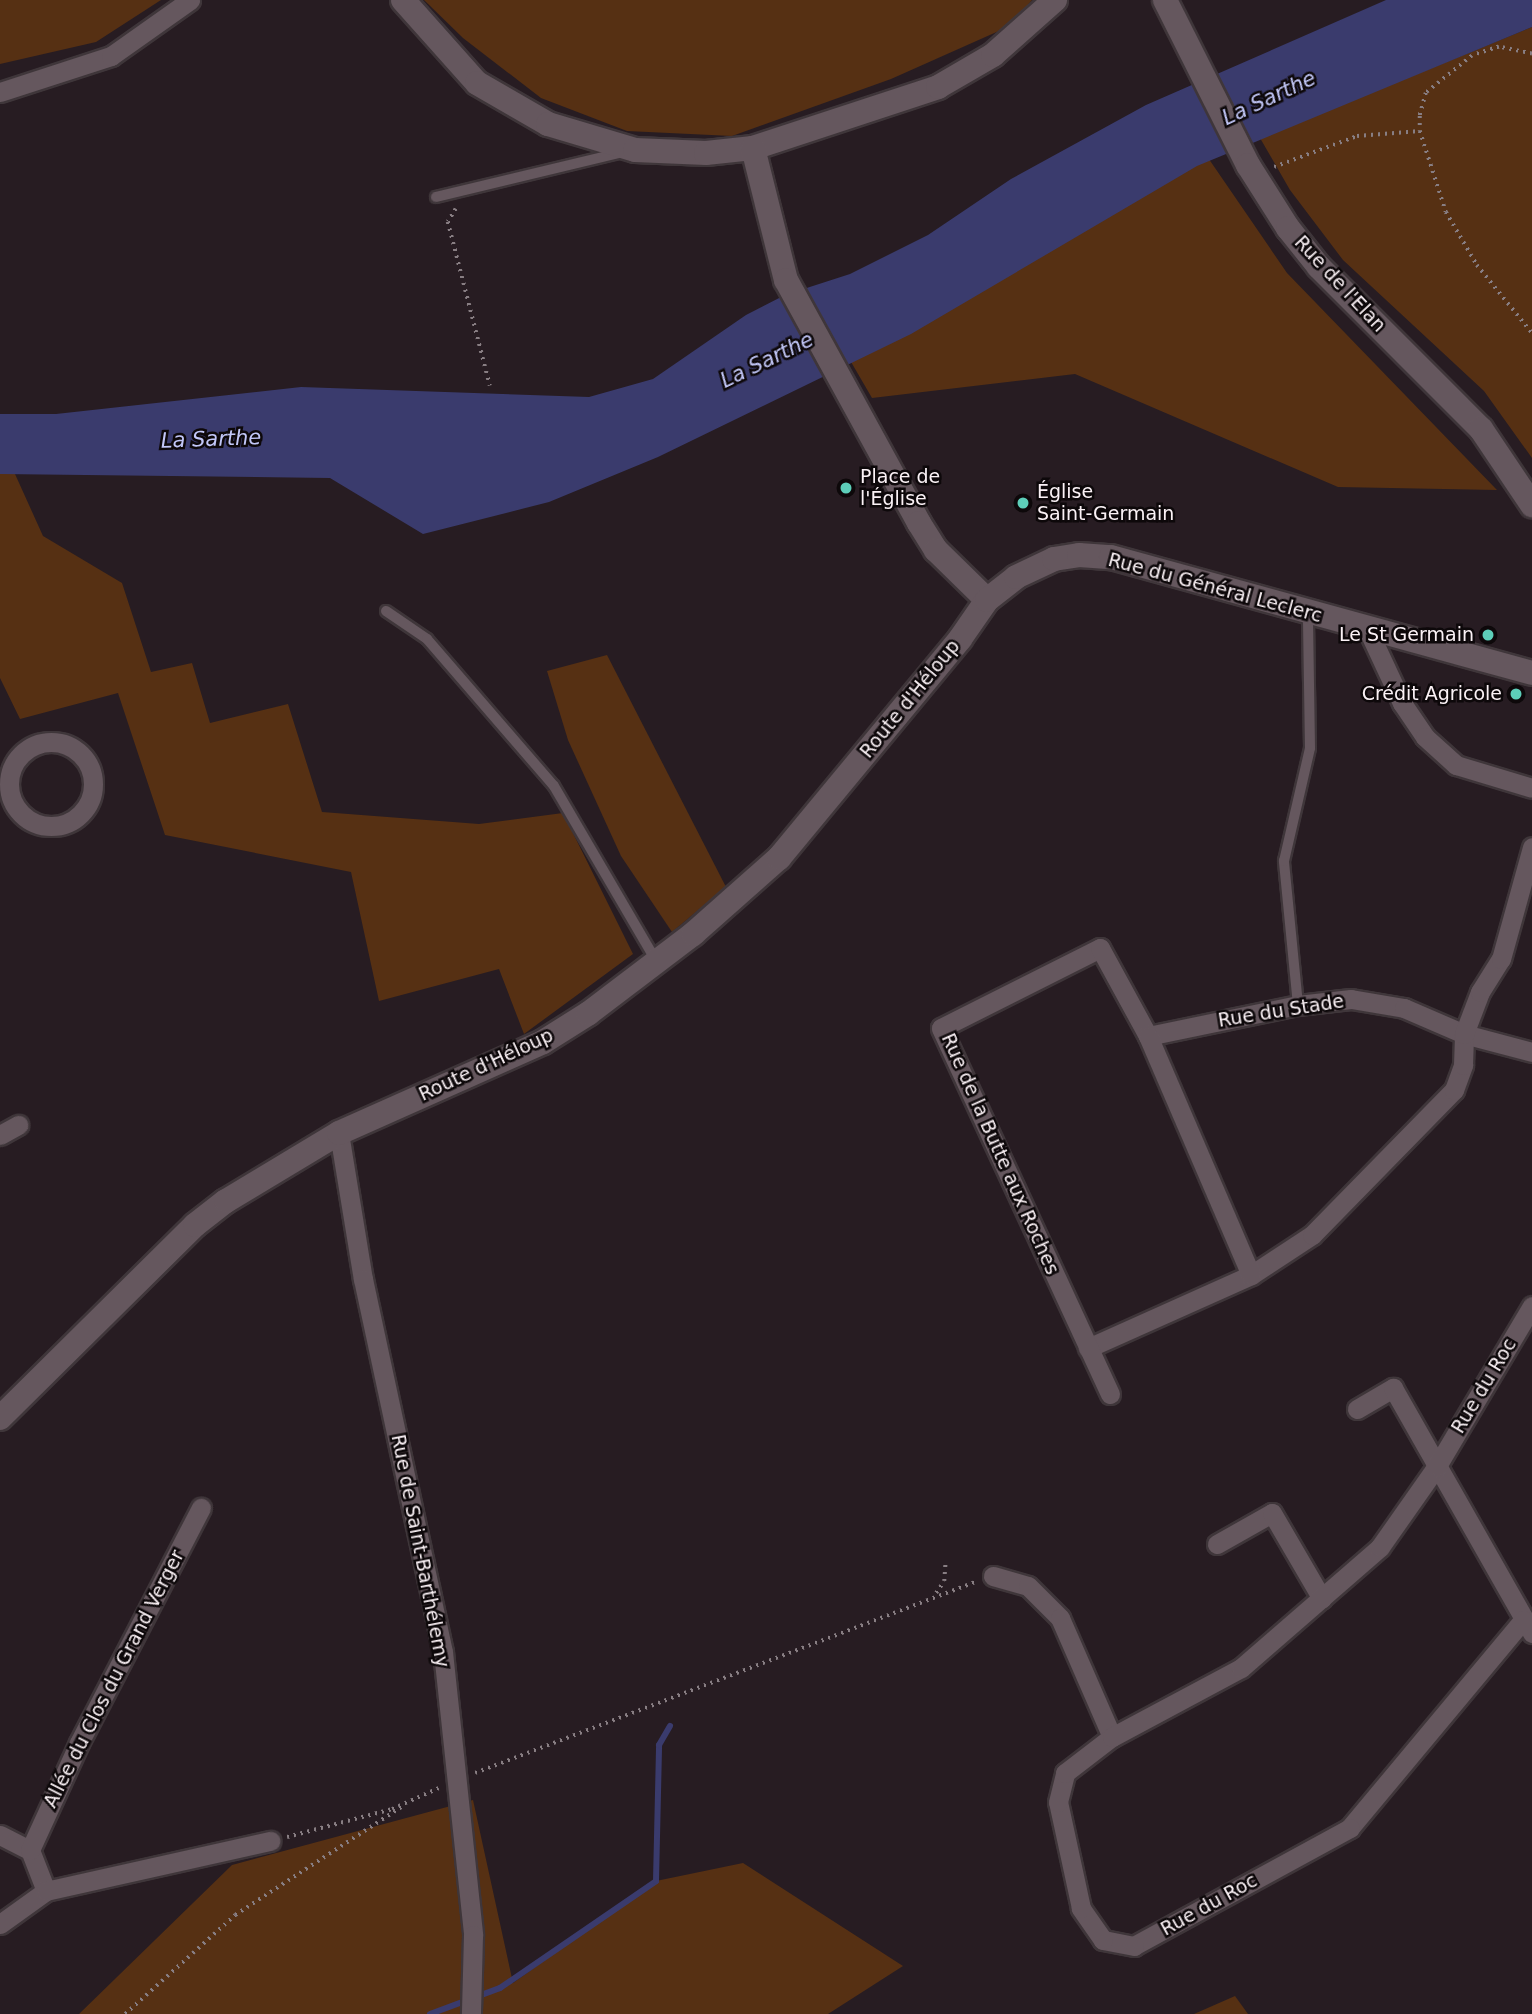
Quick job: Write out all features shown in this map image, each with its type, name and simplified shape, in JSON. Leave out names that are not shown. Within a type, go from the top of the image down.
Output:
[{"type":"street","points":[[0,92],[111,56],[190,0]]},
{"type":"street","points":[[404,0],[477,83],[548,124],[635,150],[706,153],[753,148],[938,86],[993,55],[1055,0]]},
{"type":"street","name":"Rue de l'Elan","points":[[1166,0],[1248,165],[1319,267],[1481,429],[1532,505]]},
{"type":"street","points":[[753,148],[786,280],[936,550],[987,600]]},
{"type":"street","name":"Rue du Général Leclerc","points":[[987,600],[1016,577],[1054,559],[1079,555],[1111,557],[1308,614],[1532,673]]},
{"type":"street","name":"Route d'Héloup","points":[[0,1418],[195,1225],[237,1194],[339,1133],[543,1042],[657,962],[779,858],[987,600]]},
{"type":"street","points":[[1368,630],[1402,703],[1425,737],[1456,765],[1532,788]]},
{"type":"street","points":[[41,743],[68,746],[88,764],[92,791],[79,816],[53,826],[8,812],[11,769],[29,748],[41,743]]},
{"type":"street","points":[[1088,1348],[1251,1275],[1312,1235],[1454,1090],[1463,1065],[1464,1034],[1480,992],[1501,959],[1532,847]]},
{"type":"street","name":"Rue de la Butte aux Roches","points":[[1110,1394],[941,1028],[1100,948],[1148,1036],[1251,1275]]},
{"type":"street","name":"Rue du Stade","points":[[1148,1036],[1298,1005],[1379,1001],[1464,1034],[1532,1052]]},
{"type":"street","points":[[0,1135],[18,1125]]},
{"type":"street","name":"Rue de Saint-Barthélemy","points":[[339,1133],[363,1279],[443,1652],[472,1935],[471,2014]]},
{"type":"street","name":"Rue du Roc","points":[[1357,1409],[1393,1388],[1437,1466],[1527,1627],[1350,1828],[1134,1946],[1104,1940],[1081,1908],[1058,1802],[1065,1773],[1112,1737],[1241,1668],[1380,1547],[1437,1466],[1532,1306]]},
{"type":"street","name":"Allée du Clos du Grand Verger","points":[[30,1850],[79,1743],[201,1508]]},
{"type":"street","points":[[1217,1544],[1272,1513],[1322,1598]]},
{"type":"street","points":[[993,1576],[1028,1586],[1060,1618],[1112,1737]]},
{"type":"street","points":[[0,1835],[30,1850],[46,1891]]},
{"type":"street","points":[[0,1924],[46,1891],[270,1841]]},
{"type":"lane","points":[[436,197],[635,150]]},
{"type":"lane","points":[[386,611],[427,639],[554,786],[657,962]]},
{"type":"lane","points":[[1298,1005],[1284,861],[1310,748],[1308,614]]},
{"type":"path","points":[[1532,54],[1499,47],[1472,56],[1426,93],[1420,131],[1446,212],[1477,265],[1532,334]]},
{"type":"path","points":[[1286,162],[1307,152],[1357,136],[1420,131]]},
{"type":"path","points":[[461,207],[452,211],[448,222],[490,386]]},
{"type":"path","points":[[935,1595],[944,1581],[944,1565]]},
{"type":"path","points":[[270,1841],[343,1825],[935,1595],[993,1576]]},
{"type":"path","points":[[125,2014],[235,1915],[418,1797]]},
{"type":"shaded area","points":[[0,0],[161,0],[96,42],[0,64]]},
{"type":"shaded area","points":[[424,0],[1032,0],[1010,26],[891,79],[732,136],[627,131],[541,98],[463,38]]},
{"type":"shaded area","points":[[1532,27],[1532,458],[1484,391],[1343,260],[1290,190],[1260,138]]},
{"type":"shaded area","points":[[1202,149],[1287,273],[1497,490],[1338,487],[1075,374],[872,398],[847,355]]},
{"type":"shaded area","points":[[0,474],[15,474],[43,536],[122,583],[151,672],[192,663],[210,723],[288,704],[322,812],[479,824],[563,813],[633,954],[524,1034],[499,969],[379,1001],[351,872],[165,835],[118,693],[20,719],[0,678]]},
{"type":"shaded area","points":[[607,655],[726,887],[672,932],[621,856],[568,740],[547,671]]},
{"type":"shaded area","points":[[473,1800],[513,1983],[656,1881],[743,1863],[903,1966],[828,2014],[79,2014],[232,1865]]},
{"type":"shaded area","points":[[1235,1996],[1248,2014],[1194,2014]]},
{"type":"water","name":"La Sarthe","points":[[1386,0],[1532,0],[1532,27],[1197,166],[911,334],[658,457],[549,502],[423,534],[330,478],[0,474],[0,414],[56,414],[301,387],[589,397],[653,379],[746,315],[785,295],[850,274],[928,235],[1011,179],[1146,105]]},
{"type":"waterway","points":[[430,2014],[500,1988],[656,1881],[659,1745],[670,1726]]},
{"type":"place","name":"Place de l'Église","points":[[846,488]]},
{"type":"place","name":"Église Saint-Germain","points":[[1023,503]]},
{"type":"place","name":"Le St Germain","points":[[1488,635]]},
{"type":"place","name":"Crédit Agricole","points":[[1516,694]]}]
